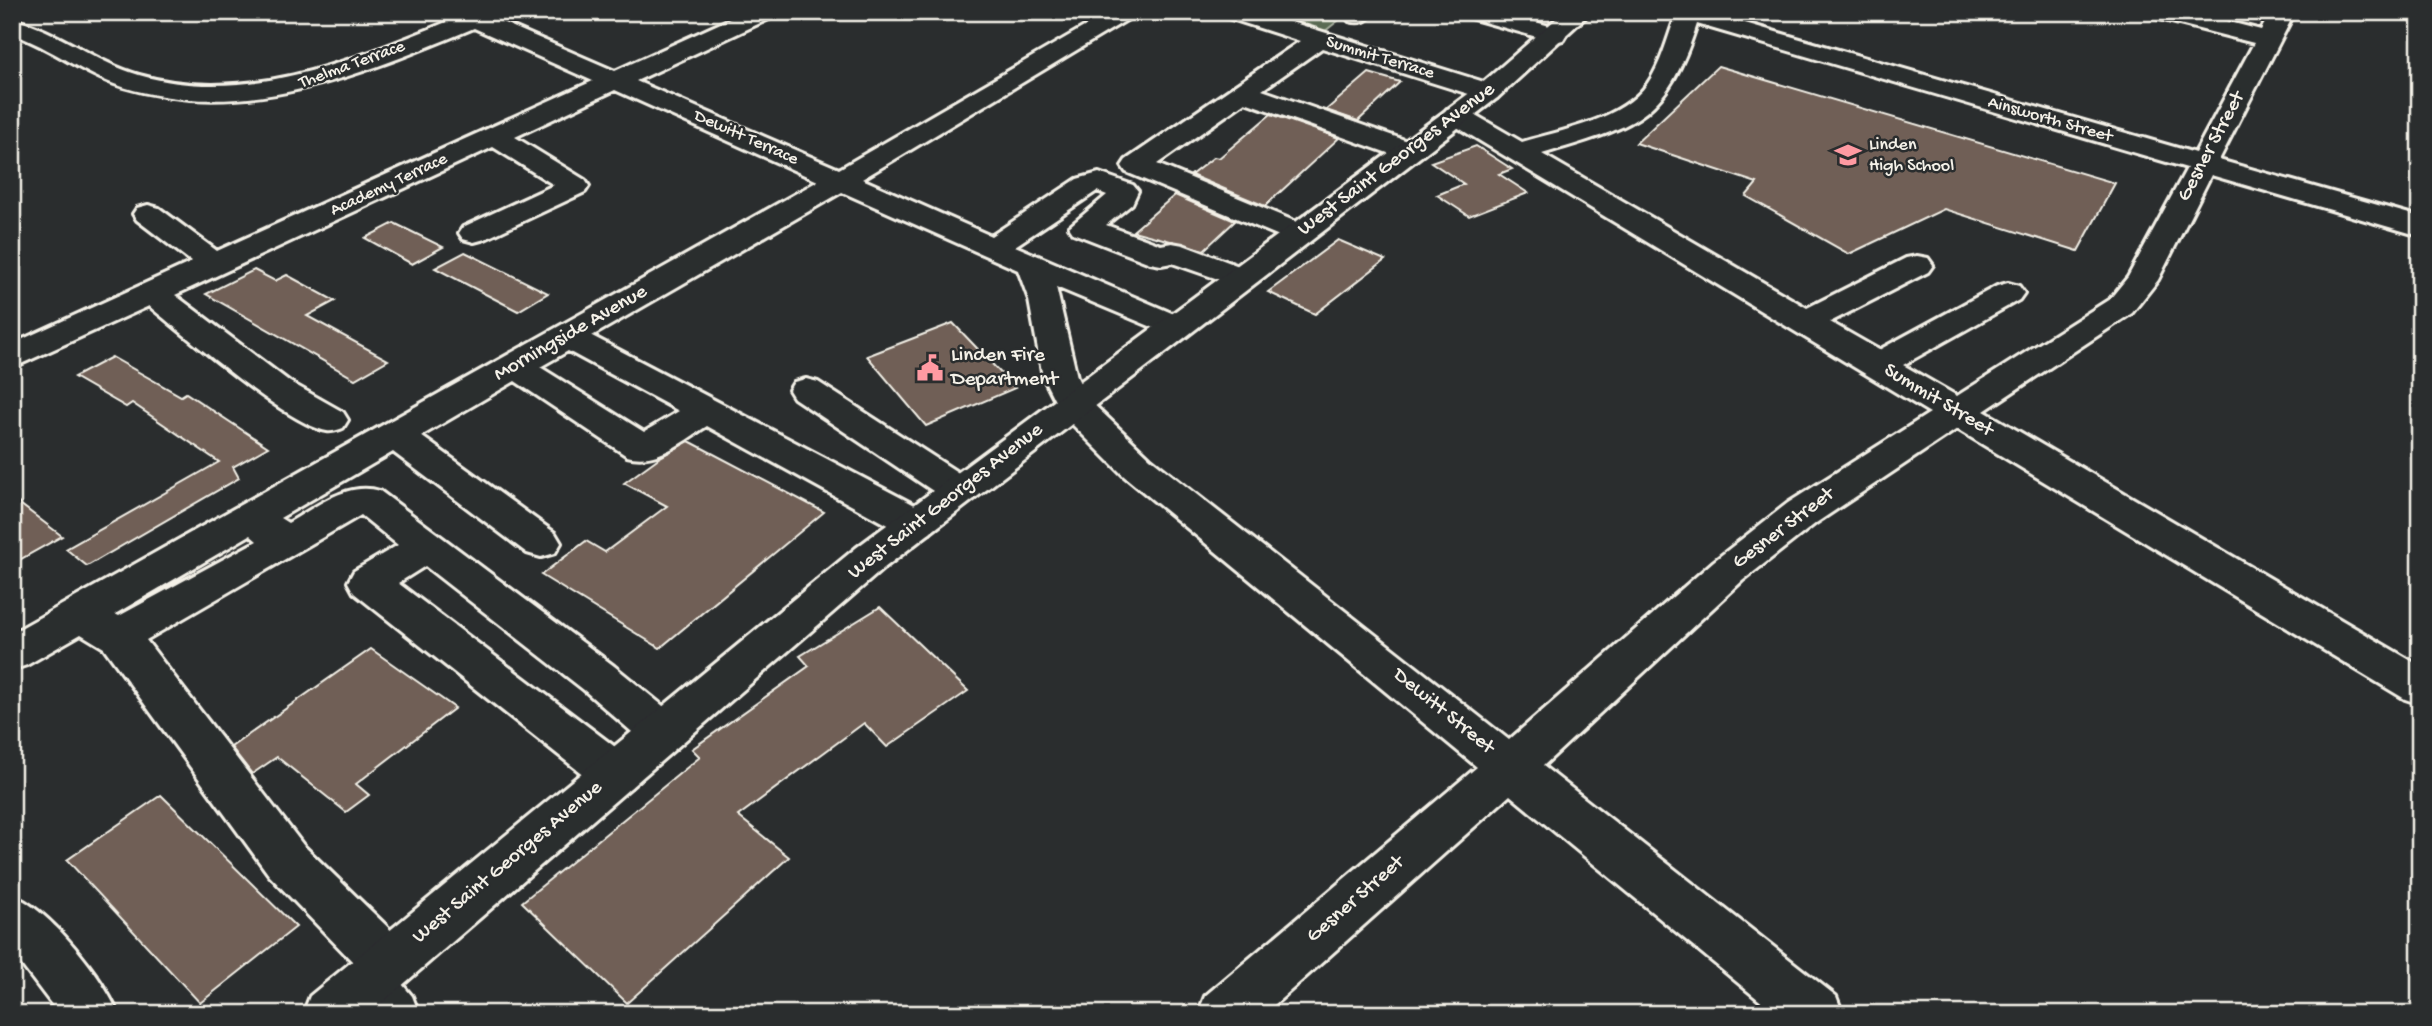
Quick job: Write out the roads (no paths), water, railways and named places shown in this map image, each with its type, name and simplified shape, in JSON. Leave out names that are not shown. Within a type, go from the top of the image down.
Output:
[{"type":"street","name":"Academy Terrace","points":[[12,357],[765,12]]},
{"type":"street","name":"Morningside Avenue","points":[[12,653],[100,625],[252,517],[841,180],[1128,12]]},
{"type":"street","name":"Summit Terrace","points":[[1233,12],[1488,92]]},
{"type":"street","points":[[1475,12],[1567,23]]},
{"type":"street","points":[[2160,12],[2276,26]]},
{"type":"street","points":[[1519,152],[1608,124],[1653,94],[1675,52],[1684,13]]},
{"type":"street","name":"Ainsworth Street","points":[[1684,13],[1972,97],[1964,107],[1963,118],[2096,159],[2113,156],[2123,141],[2420,227]]},
{"type":"street","name":"Dewitt Terrace","points":[[475,15],[615,81],[1176,327]]},
{"type":"street","name":"Thelma Terrace","points":[[12,26],[51,40],[90,65],[134,81],[186,91],[231,93],[293,86],[331,76],[475,15]]},
{"type":"street","name":"West Saint Georges Avenue","points":[[370,993],[615,773],[916,523],[1488,92],[1567,23]]},
{"type":"street","name":"Gesner Street","points":[[1224,1014],[1510,766],[1728,571],[1802,513],[2121,306],[2142,280],[2276,26]]},
{"type":"street","points":[[1300,234],[1136,166],[1319,39]]},
{"type":"street","points":[[1242,92],[1409,151]]},
{"type":"street","name":"Summit Street","points":[[1456,115],[2420,687]]},
{"type":"street","points":[[474,233],[575,186],[495,136]]},
{"type":"street","points":[[994,247],[1087,185],[1099,182],[1123,191],[1122,198],[1032,265],[1045,300],[1060,377],[1073,405]]},
{"type":"street","points":[[148,214],[214,264]]},
{"type":"street","points":[[1084,227],[1161,256],[1172,252],[1241,278]]},
{"type":"street","points":[[1805,322],[1917,265]]},
{"type":"street","points":[[152,293],[278,390],[330,420]]},
{"type":"street","points":[[1877,365],[2008,293]]},
{"type":"street","points":[[566,336],[916,523]]},
{"type":"street","points":[[515,366],[640,447],[650,445],[706,411]]},
{"type":"street","points":[[806,390],[958,490]]},
{"type":"street","name":"Dewitt Street","points":[[1073,405],[1137,467],[1817,1014]]},
{"type":"street","points":[[395,435],[541,543]]},
{"type":"street","points":[[370,993],[286,860],[100,625],[287,542],[352,503],[367,500],[599,678],[663,732]]},
{"type":"street","points":[[252,517],[287,542]]},
{"type":"street","points":[[425,547],[368,582],[615,773]]},
{"type":"street","points":[[12,918],[36,942],[92,1014]]},
{"type":"place","name":"Linden High School","points":[[1848,155]]},
{"type":"place","name":"Linden Fire Department","points":[[930,368]]}]
